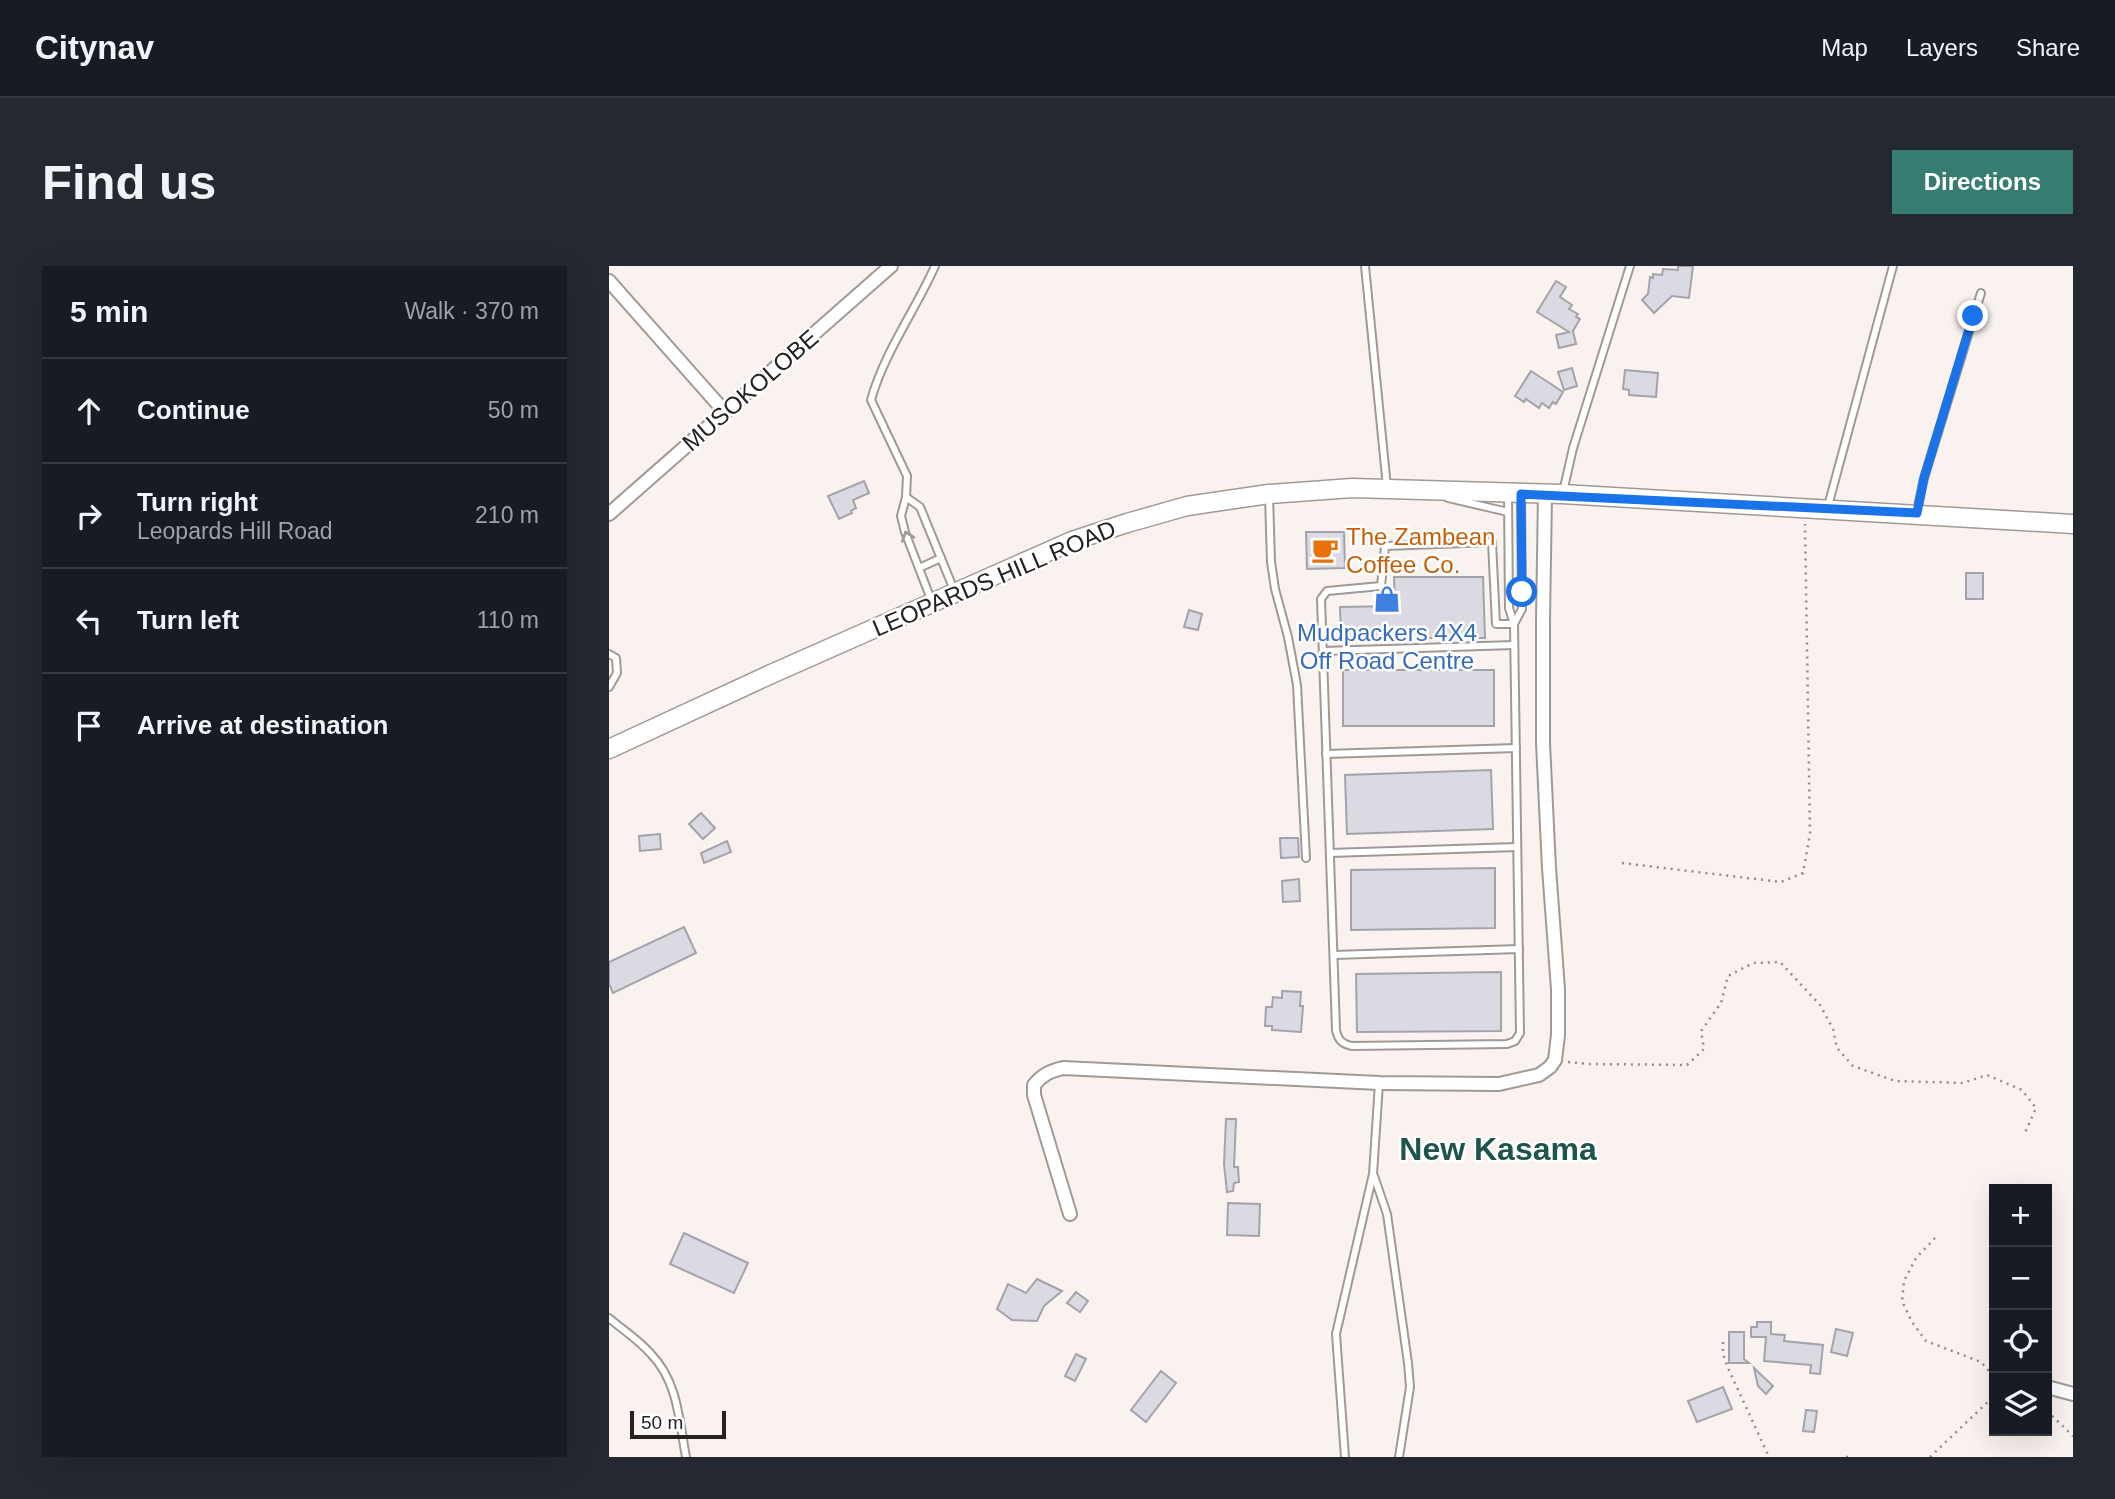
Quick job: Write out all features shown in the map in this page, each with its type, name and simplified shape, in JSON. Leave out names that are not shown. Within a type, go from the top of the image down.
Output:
[{"type":"main road","name":"LEOPARDS HILL ROAD","points":[[609,749],[1072,541],[1187,506],[1269,494],[1352,488],[1412,489],[1828,508],[2073,524]]},
{"type":"street","name":"MUSOKOLOBE","points":[[609,514],[891,266]]},
{"type":"street","points":[[609,281],[725,412]]},
{"type":"street","points":[[1070,1214],[1034,1095],[1034,1085],[1050,1071],[1063,1068],[1379,1083],[1499,1084],[1539,1075],[1555,1060],[1559,1035],[1558,989],[1543,743],[1543,620],[1554,495]]},
{"type":"street","points":[[2052,1388],[2073,1394]]},
{"type":"lane","points":[[932,602],[901,516],[906,497],[907,476],[871,400],[897,340],[935,266]]},
{"type":"lane","points":[[1365,266],[1388,489]]},
{"type":"lane","points":[[1554,495],[1573,448],[1630,266]]},
{"type":"lane","points":[[1828,508],[1893,266]]},
{"type":"lane","points":[[1917,513],[1924,478],[1981,293]]},
{"type":"lane","points":[[1412,489],[1508,512]]},
{"type":"lane","points":[[1514,493],[1508,512],[1509,608],[1514,624],[1520,1033],[1515,1041],[1507,1044],[1344,1044],[1338,1038],[1336,1030],[1321,599],[1323,594],[1335,590],[1381,586],[1385,546],[1492,542],[1496,624],[1514,624]]},
{"type":"lane","points":[[1514,493],[1523,609],[1514,624]]},
{"type":"lane","points":[[1269,494],[1271,562],[1297,685],[1306,858]]},
{"type":"lane","points":[[906,497],[920,507],[955,592]]},
{"type":"lane","points":[[919,568],[941,558]]},
{"type":"lane","points":[[1323,651],[1514,645]]},
{"type":"lane","points":[[609,654],[616,658],[617,673],[609,687]]},
{"type":"lane","points":[[1327,754],[1516,748]]},
{"type":"lane","points":[[1330,853],[1517,847]]},
{"type":"lane","points":[[1334,955],[1519,949]]},
{"type":"lane","points":[[1345,1457],[1336,1334],[1373,1174],[1379,1083]]},
{"type":"lane","points":[[1373,1174],[1387,1214],[1408,1363],[1410,1387],[1399,1457]]},
{"type":"lane","points":[[609,1318],[651,1353],[668,1375],[685,1457]]},
{"type":"path","points":[[1622,863],[1781,882],[1804,873],[1810,834],[1805,507]]},
{"type":"path","points":[[1555,1060],[1590,1064],[1687,1065],[1704,1049],[1701,1031],[1721,1003],[1728,976],[1753,963],[1780,962],[1820,1005],[1833,1028],[1837,1048],[1853,1066],[1895,1081],[1962,1083],[1987,1075],[2022,1090],[2036,1108],[2024,1135]]},
{"type":"path","points":[[1935,1238],[1916,1258],[1904,1281],[1902,1301],[1912,1322],[1926,1340],[1981,1362],[1991,1373]]},
{"type":"path","points":[[1723,1342],[1723,1354],[1728,1368],[1769,1457]]},
{"type":"path","points":[[1930,1457],[1989,1401]]},
{"type":"path","points":[[2052,1416],[2073,1436]]},
{"type":"building","points":[[1678,266],[1693,266],[1689,298],[1672,296],[1654,313],[1642,300],[1648,294],[1650,277],[1653,278],[1653,274],[1662,275],[1663,269],[1678,270]]},
{"type":"building","points":[[1556,281],[1566,287],[1560,297],[1572,305],[1569,309],[1578,314],[1576,317],[1580,319],[1573,331],[1576,344],[1559,348],[1556,335],[1569,332],[1537,312]]},
{"type":"building","points":[[1572,368],[1577,386],[1564,390],[1558,372]]},
{"type":"building","points":[[1625,370],[1658,373],[1656,397],[1629,395],[1629,390],[1623,389]]},
{"type":"building","points":[[1531,371],[1563,392],[1556,404],[1553,402],[1549,408],[1542,403],[1539,408],[1526,399],[1524,402],[1515,396]]},
{"type":"building","points":[[864,481],[869,493],[853,500],[856,508],[839,519],[828,496]]},
{"type":"building","name":"The Zambean Coffee Co.","points":[[1306,532],[1344,532],[1345,568],[1307,569]]},
{"type":"building","points":[[1966,573],[1983,573],[1983,599],[1966,599]]},
{"type":"building","points":[[1394,577],[1483,577],[1485,638],[1341,638],[1340,607],[1395,606]]},
{"type":"building","points":[[1189,610],[1202,614],[1198,630],[1184,627]]},
{"type":"building","points":[[1343,670],[1494,670],[1494,726],[1343,726]]},
{"type":"building","points":[[1491,770],[1493,829],[1347,834],[1345,775]]},
{"type":"building","points":[[701,813],[715,828],[703,839],[689,824]]},
{"type":"building","points":[[660,834],[661,849],[640,851],[639,836]]},
{"type":"building","points":[[1280,838],[1298,838],[1299,857],[1281,858]]},
{"type":"building","points":[[727,841],[731,852],[704,863],[701,853]]},
{"type":"building","points":[[1495,868],[1495,928],[1351,930],[1351,870]]},
{"type":"building","points":[[1299,879],[1300,901],[1283,902],[1282,881]]},
{"type":"building","points":[[684,927],[696,953],[613,993],[609,984],[609,962]]},
{"type":"building","points":[[1501,972],[1501,1031],[1357,1032],[1356,974]]},
{"type":"building","points":[[1282,991],[1301,992],[1301,1032],[1272,1030],[1272,1026],[1265,1026],[1266,1007],[1272,1007],[1273,997],[1282,998]]},
{"type":"building","points":[[1226,1119],[1236,1119],[1234,1167],[1238,1167],[1239,1182],[1234,1183],[1233,1191],[1227,1192],[1224,1164]]},
{"type":"building","points":[[1228,1203],[1260,1204],[1259,1236],[1227,1235]]},
{"type":"building","points":[[684,1233],[748,1263],[734,1293],[670,1264]]},
{"type":"building","points":[[1037,1279],[1062,1291],[1044,1306],[1037,1321],[1012,1320],[997,1309],[1008,1284],[1026,1293]]},
{"type":"building","points":[[1076,1292],[1088,1301],[1080,1312],[1067,1303]]},
{"type":"building","points":[[1757,1322],[1771,1322],[1771,1334],[1785,1335],[1784,1341],[1823,1345],[1820,1374],[1810,1373],[1811,1365],[1764,1361],[1766,1337],[1751,1337],[1751,1327],[1757,1327]]},
{"type":"building","points":[[1836,1329],[1853,1333],[1847,1356],[1831,1352]]},
{"type":"building","points":[[1729,1332],[1744,1332],[1744,1359],[1749,1363],[1729,1363]]},
{"type":"building","points":[[1076,1354],[1086,1359],[1075,1381],[1065,1376]]},
{"type":"building","points":[[1754,1368],[1773,1386],[1766,1394],[1758,1386]]},
{"type":"building","points":[[1161,1371],[1176,1383],[1146,1422],[1131,1410]]},
{"type":"building","points":[[1723,1387],[1732,1409],[1697,1422],[1688,1401]]},
{"type":"building","points":[[1806,1410],[1817,1411],[1814,1432],[1803,1431]]},
{"type":"place","name":"The Zambean Coffee Co.","points":[[1325,550]]},
{"type":"place","name":"Mudpackers 4X4 Off Road Centre","points":[[1387,599]]},
{"type":"district","name":"New Kasama","points":[[1498,1149]]},
{"type":"route","points":[[1522,592],[1521,494],[1917,513],[1924,478],[1973,316]]}]
